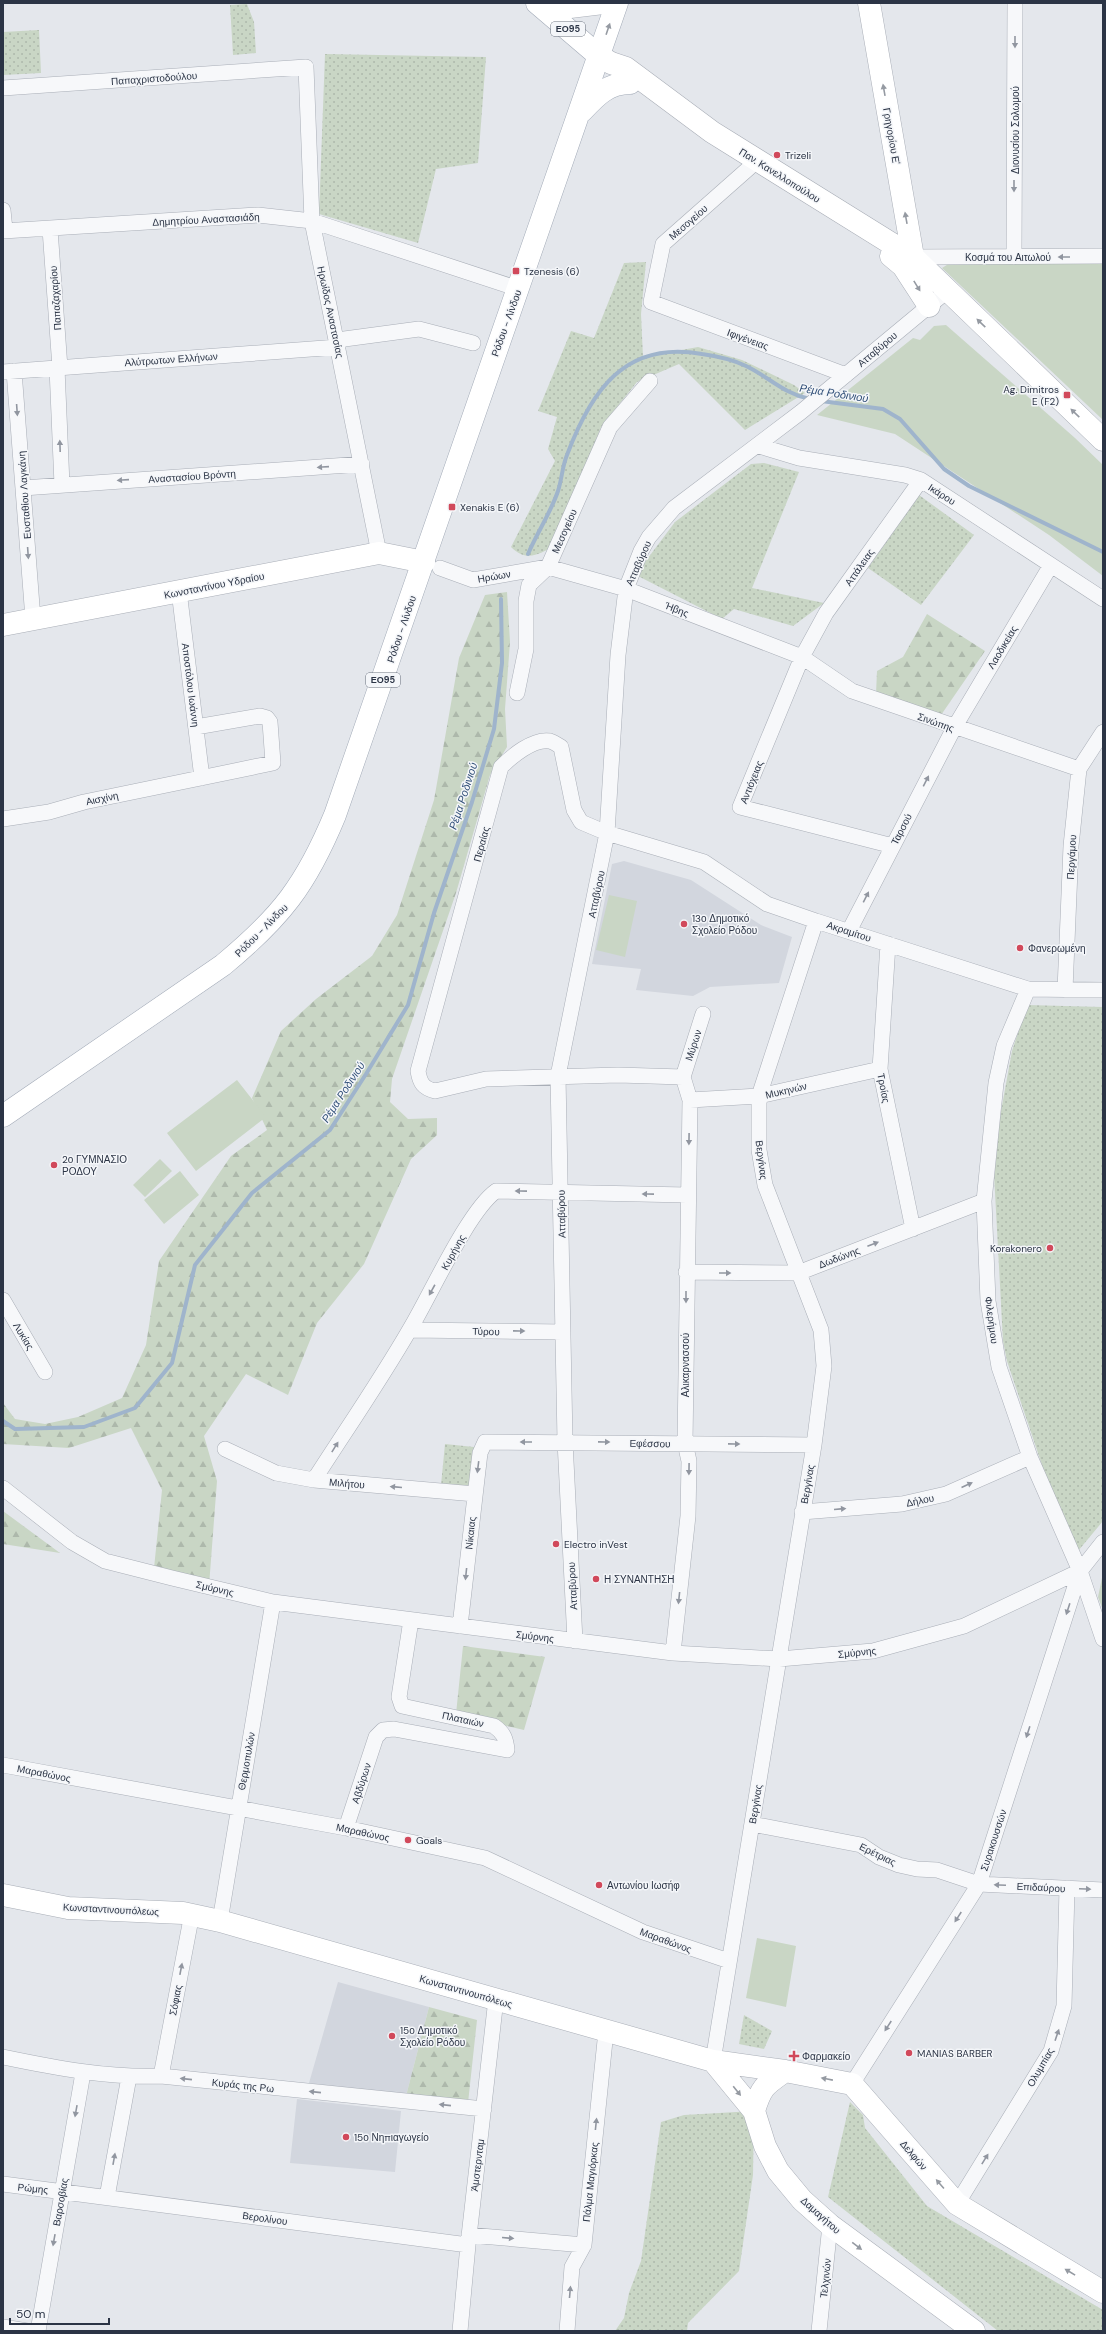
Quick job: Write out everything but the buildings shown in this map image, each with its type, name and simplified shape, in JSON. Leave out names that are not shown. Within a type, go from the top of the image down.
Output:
[{"type":"main road","points":[[538,3],[570,7],[603,3]]},
{"type":"main road","name":"ΕΟ95","points":[[538,3],[605,59],[617,3]]},
{"type":"main road","name":"Γρηγορίου Ε'","points":[[870,3],[908,261]]},
{"type":"main road","name":"Παν. Κανελλοπούλου","points":[[605,59],[620,76],[669,114],[752,164],[866,239],[908,261],[947,291]]},
{"type":"main road","name":"Παν. Κανελλοπούλου","points":[[605,59],[626,68],[706,127],[752,164]]},
{"type":"main road","name":"Ρόδου - Λίνδου","points":[[3,1116],[224,965],[250,943],[291,900],[318,854],[335,815],[432,565],[519,288],[579,113],[605,59]]},
{"type":"main road","points":[[579,113],[610,86],[618,83],[630,83]]},
{"type":"main road","name":"Παν. Κανελλοπούλου","points":[[908,261],[929,306]]},
{"type":"main road","points":[[947,291],[1103,440]]},
{"type":"main road","name":"Κωνσταντίνου Υδραίου","points":[[3,625],[379,554],[432,565]]},
{"type":"main road","name":"Κωνσταντινουπόλεως","points":[[3,1895],[68,1908],[183,1913],[220,1921],[712,2061]]},
{"type":"main road","name":"Κωνσταντινουπόλεως","points":[[3,1906],[78,1919],[190,1924],[220,1921]]},
{"type":"main road","points":[[712,2061],[785,2071],[852,2084]]},
{"type":"main road","name":"Δαμαγήτου","points":[[712,2061],[754,2111],[766,2146],[778,2171],[802,2200],[830,2225],[974,2331]]},
{"type":"main road","points":[[754,2111],[760,2092],[766,2084],[785,2071]]},
{"type":"main road","name":"Δελφών","points":[[852,2084],[957,2204],[1103,2292]]},
{"type":"street","name":"Διονυσίου Σολωμού","points":[[1014,257],[1015,3]]},
{"type":"street","name":"Παπαχριστοδούλου","points":[[3,88],[306,67]]},
{"type":"street","name":"Ηρωίδος Αναστασίας","points":[[306,67],[312,221],[379,554]]},
{"type":"street","name":"Μεσογείου","points":[[651,302],[664,244],[752,164]]},
{"type":"street","points":[[3,210],[4,231]]},
{"type":"street","name":"Δημητρίου Αναστασιάδη","points":[[4,231],[258,215],[312,221],[519,288]]},
{"type":"street","name":"Παπαζαχαρίου","points":[[50,229],[58,368],[62,485]]},
{"type":"street","name":"Κοσμά του Αιτωλού","points":[[908,261],[1014,257],[1103,256]]},
{"type":"street","name":"Ατταβύρου","points":[[575,1641],[565,1442],[558,1076],[608,833],[618,655],[626,589],[641,551],[662,521],[674,508],[759,446],[947,291]]},
{"type":"street","name":"Ιφιγένειας","points":[[651,302],[846,375]]},
{"type":"street","name":"Αλύτρωτων Ελλήνων","points":[[9,371],[337,344],[419,329],[473,343]]},
{"type":"street","name":"Ευσταθίου Λαγκάνη","points":[[9,371],[23,488],[33,619]]},
{"type":"street","name":"Μεσογείου","points":[[517,693],[526,649],[526,601],[529,585],[548,567],[610,427],[650,381]]},
{"type":"street","name":"Ικάρου","points":[[759,446],[799,458],[905,475],[921,480],[1103,599]]},
{"type":"street","name":"Αναστασίου Βρόντη","points":[[23,488],[362,464]]},
{"type":"street","name":"Αττάλειας","points":[[802,657],[826,613],[921,480]]},
{"type":"street","name":"Ηρώων","points":[[432,565],[473,580],[548,567]]},
{"type":"street","name":"Λαοδικείας","points":[[954,728],[1051,565]]},
{"type":"street","name":"Ήβης","points":[[548,567],[626,589],[802,657]]},
{"type":"street","name":"Αποστόλου Ιωάννη","points":[[179,591],[202,778]]},
{"type":"street","name":"Σινώπης","points":[[802,657],[852,691],[954,728],[1079,769]]},
{"type":"street","name":"Αντιόχειας","points":[[802,657],[740,808],[893,846]]},
{"type":"street","name":"Αισχίνη","points":[[3,819],[49,812],[84,802],[273,763],[270,722],[267,718],[260,716],[196,727]]},
{"type":"street","name":"Ταρσού","points":[[849,931],[954,728]]},
{"type":"street","name":"Περγάμου","points":[[1065,990],[1071,846],[1079,769],[1103,732]]},
{"type":"street","name":"Περαίας","points":[[558,1076],[486,1079],[435,1091],[426,1089],[420,1082],[418,1071],[501,768],[515,753],[538,743],[550,741],[561,747],[574,810],[581,822],[608,833]]},
{"type":"street","name":"Ακραμίτου","points":[[608,833],[704,862],[767,904],[1028,989],[1103,990]]},
{"type":"street","name":"Βεργίνας","points":[[712,2061],[814,1445],[824,1366],[821,1330],[765,1186],[759,1150],[759,1096],[816,921]]},
{"type":"street","name":"Τροίας","points":[[888,944],[880,1069],[913,1229]]},
{"type":"street","name":"Φιλερήμου","points":[[1028,989],[1004,1046],[996,1083],[984,1201],[988,1301],[999,1367],[1030,1457],[1080,1571],[1103,1639]]},
{"type":"street","name":"Μύρων","points":[[683,1077],[703,1014]]},
{"type":"street","name":"Μυκηνών","points":[[690,1100],[759,1096],[880,1069]]},
{"type":"street","points":[[558,1076],[683,1077]]},
{"type":"street","name":"Αλικαρνασσού","points":[[672,1653],[688,1516],[689,1461],[685,1443],[686,1272],[690,1100],[683,1077]]},
{"type":"street","name":"Κυρήνης","points":[[314,1480],[410,1330],[465,1232],[487,1198],[496,1191],[688,1194]]},
{"type":"street","name":"Δωδώνης","points":[[686,1272],[798,1273],[984,1201]]},
{"type":"street","name":"Λυκίας","points":[[3,1300],[45,1372]]},
{"type":"street","name":"Τύρου","points":[[410,1330],[563,1332]]},
{"type":"street","name":"Εφέσσου","points":[[485,1442],[814,1445]]},
{"type":"street","name":"Νίκαιας","points":[[460,1626],[480,1453],[485,1442]]},
{"type":"street","name":"Μιλήτου","points":[[225,1449],[276,1473],[314,1480],[475,1494]]},
{"type":"street","name":"Δήλου","points":[[802,1512],[902,1504],[946,1494],[1030,1457]]},
{"type":"street","name":"Σμύρνης","points":[[3,1488],[72,1542],[106,1561],[273,1602],[672,1653],[779,1659],[873,1652],[964,1626],[1080,1571]]},
{"type":"street","points":[[1080,1571],[1103,1542]]},
{"type":"street","name":"Συρακουσσών","points":[[852,2084],[979,1884],[1080,1571]]},
{"type":"street","name":"Θερμοπυλών","points":[[220,1921],[273,1602]]},
{"type":"street","name":"Πλαταιών","points":[[376,1737],[383,1730],[394,1729],[507,1750],[506,1738],[502,1731],[494,1726],[402,1706],[399,1697],[412,1620]]},
{"type":"street","name":"Αβδύρων","points":[[346,1828],[376,1737]]},
{"type":"street","name":"Μαραθώνος","points":[[3,1765],[346,1828],[485,1858],[643,1932],[729,1961]]},
{"type":"street","name":"Ερέτριας","points":[[752,1824],[861,1844],[879,1857],[899,1864],[917,1869],[937,1870],[979,1884]]},
{"type":"street","name":"Επιδαύρου","points":[[979,1884],[1103,1890]]},
{"type":"street","name":"Ολυμπίας","points":[[957,2204],[1051,2051],[1059,2028],[1064,2006],[1067,1888]]},
{"type":"street","name":"Σόφιας","points":[[161,2076],[190,1924]]},
{"type":"street","name":"Άμστερνταμ","points":[[460,2331],[468,2240],[496,1999]]},
{"type":"street","name":"Πάλμα Μαγιόρκας","points":[[567,2331],[572,2267],[584,2245],[606,2031]]},
{"type":"street","name":"Κυράς της Ρω","points":[[3,2056],[82,2073],[130,2077],[161,2076],[484,2109]]},
{"type":"street","name":"Βαρσοβίας","points":[[38,2331],[82,2073]]},
{"type":"street","points":[[107,2197],[130,2077]]},
{"type":"street","name":"Ρώμης","points":[[3,2184],[62,2191]]},
{"type":"street","name":"Βερολίνου","points":[[62,2191],[468,2240],[584,2245]]},
{"type":"street","name":"Τελχινών","points":[[819,2331],[830,2225]]},
{"type":"street","points":[[3,2327],[27,2331]]},
{"type":"shaded area","points":[[624,861],[691,880],[761,925],[792,937],[779,983],[710,987],[693,996],[636,990],[641,969],[592,964],[612,864]]},
{"type":"shaded area","points":[[338,1982],[429,2007],[406,2096],[309,2083]]},
{"type":"shaded area","name":"15ο Νηπιαγωγείο","points":[[297,2099],[401,2111],[395,2172],[290,2163]]},
{"type":"green space","points":[[247,4],[254,22],[256,53],[233,55],[230,5]]},
{"type":"green space","points":[[39,30],[41,73],[3,75],[3,32]]},
{"type":"green space","points":[[325,54],[486,57],[478,163],[436,169],[418,243],[319,214]]},
{"type":"green space","points":[[646,262],[641,314],[643,357],[698,347],[742,360],[794,385],[805,393],[745,430],[679,364],[637,382],[601,427],[556,545],[539,554],[528,556],[522,555],[511,547],[555,461],[548,449],[557,417],[538,411],[571,331],[594,338],[624,263]]},
{"type":"green space","points":[[950,263],[1103,264],[1103,420],[942,268]]},
{"type":"green space","points":[[946,325],[1075,438],[1103,465],[1103,576],[1049,535],[895,434],[817,415],[913,338],[920,340],[934,326]]},
{"type":"green space","points":[[764,463],[799,472],[752,588],[824,603],[793,626],[734,609],[722,619],[638,576],[645,562],[675,522],[751,464]]},
{"type":"green space","points":[[919,495],[974,535],[921,605],[868,568]]},
{"type":"green space","points":[[507,592],[510,642],[505,709],[507,747],[490,775],[456,893],[392,1079],[390,1102],[408,1119],[437,1118],[437,1135],[411,1159],[364,1264],[317,1323],[288,1395],[246,1374],[204,1436],[217,1481],[209,1586],[153,1578],[162,1490],[131,1428],[69,1448],[3,1444],[3,1403],[15,1419],[45,1424],[78,1417],[122,1398],[146,1345],[159,1261],[231,1156],[267,1130],[252,1098],[281,1031],[316,999],[372,956],[397,915],[434,800],[459,658],[485,595]]},
{"type":"green space","points":[[927,614],[985,651],[939,718],[876,694],[877,671],[903,657]]},
{"type":"green space","points":[[609,895],[637,901],[625,957],[596,950]]},
{"type":"green space","name":"Korakonero","points":[[1027,1005],[1103,1007],[1103,1521],[1073,1557],[1007,1361],[1003,1341],[993,1155],[1012,1051]]},
{"type":"green space","points":[[237,1080],[266,1117],[196,1171],[167,1133]]},
{"type":"green space","points":[[160,1159],[172,1171],[145,1197],[133,1185]]},
{"type":"green space","points":[[180,1171],[199,1195],[164,1224],[144,1200]]},
{"type":"green space","points":[[445,1444],[474,1447],[469,1488],[441,1485]]},
{"type":"green space","points":[[3,1511],[60,1553],[3,1544]]},
{"type":"green space","points":[[1103,1573],[1103,1610],[1098,1597]]},
{"type":"green space","points":[[463,1646],[545,1657],[524,1730],[456,1714]]},
{"type":"green space","points":[[757,1938],[796,1946],[786,2007],[746,1998]]},
{"type":"green space","points":[[429,2007],[477,2020],[468,2103],[406,2096]]},
{"type":"green space","points":[[744,2015],[772,2031],[764,2049],[739,2044]]},
{"type":"green space","points":[[850,2102],[863,2115],[865,2128],[927,2206],[1103,2310],[1103,2331],[998,2331],[828,2197]]},
{"type":"green space","points":[[754,2111],[753,2175],[739,2271],[688,2323],[687,2331],[615,2331],[624,2318],[629,2293],[641,2261],[661,2122],[684,2115]]},
{"type":"waterway","name":"Ρέμα Ροδινιού","points":[[528,554],[555,499],[565,460],[587,410],[600,391],[615,375],[632,363],[652,355],[675,352],[713,356],[741,364],[754,370],[784,389],[801,397],[810,399]]},
{"type":"waterway","name":"Ρέμα Ροδινιού","points":[[821,401],[883,409],[900,419],[944,469],[969,486],[1103,552]]},
{"type":"waterway","name":"Ρέμα Ροδινιού","points":[[3,1421],[15,1429],[84,1427],[135,1408],[172,1363],[195,1265],[252,1193],[330,1130],[408,1005],[434,913],[472,802],[494,729],[502,663],[501,599]]},
{"type":"place","name":"Trizeli","points":[[777,155]]},
{"type":"place","name":"Tzenesis (6)","points":[[516,271]]},
{"type":"place","name":"Ag. Dimitros E (F2)","points":[[1067,395]]},
{"type":"place","name":"Xenakis E (6)","points":[[452,507]]},
{"type":"place","name":"13ο Δημοτικό Σχολείο Ρόδου","points":[[684,924]]},
{"type":"place","name":"Φανερωμένη","points":[[1020,948]]},
{"type":"place","name":"2ο ΓΥΜΝΑΣΙΟ ΡΟΔΟΥ","points":[[54,1165]]},
{"type":"place","name":"Korakonero","points":[[1050,1248]]},
{"type":"place","name":"Electro inVest","points":[[556,1544]]},
{"type":"place","name":"Η ΣΥΝΑΝΤΗΣΗ","points":[[596,1579]]},
{"type":"place","name":"Goals","points":[[408,1840]]},
{"type":"place","name":"Αντωνίου Ιωσήφ","points":[[599,1885]]},
{"type":"place","name":"15ο Δημοτικό Σχολείο Ρόδου","points":[[392,2036]]},
{"type":"place","name":"MANIAS BARBER","points":[[909,2053]]},
{"type":"place","name":"Φαρμακείο","points":[[794,2056]]},
{"type":"place","name":"15ο Νηπιαγωγείο","points":[[346,2137]]}]
